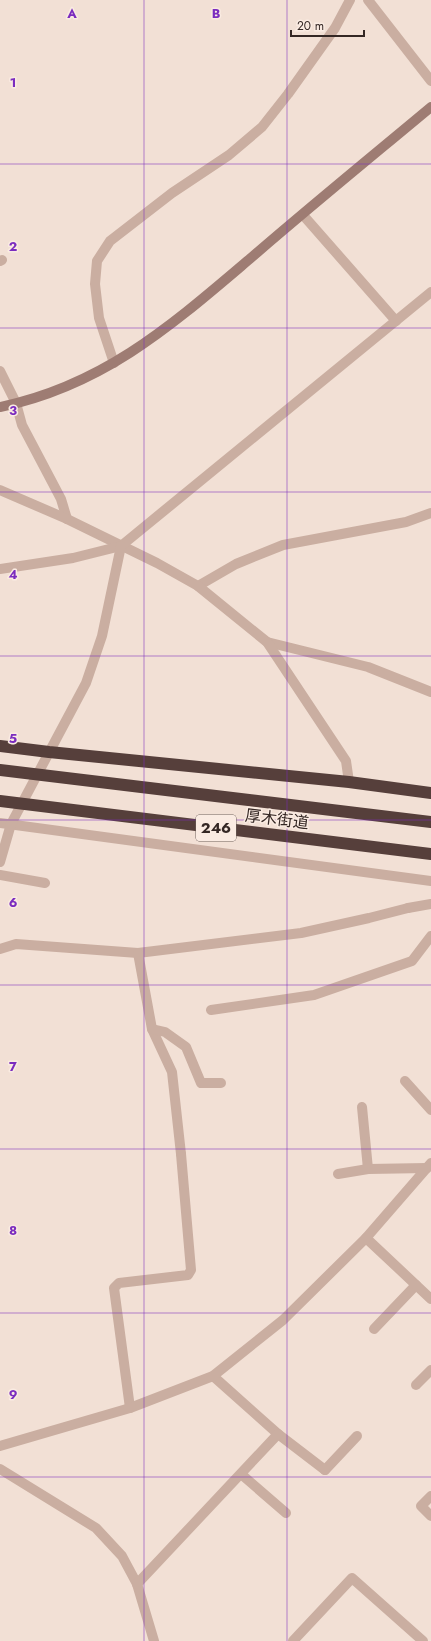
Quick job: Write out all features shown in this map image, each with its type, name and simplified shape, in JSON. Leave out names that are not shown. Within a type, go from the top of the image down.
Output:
[{"type":"highway","points":[[0,746],[349,782],[431,793]]},
{"type":"highway","name":"厚木街道","points":[[0,770],[431,822]]},
{"type":"highway","name":"厚木街道","points":[[0,802],[431,854]]},
{"type":"street","points":[[114,363],[99,318],[95,284],[97,261],[110,241],[172,193],[229,155],[262,127],[336,28],[350,0]]},
{"type":"street","points":[[368,0],[431,81]]},
{"type":"street","points":[[0,407],[80,381],[114,363],[150,339],[201,302],[431,107]]},
{"type":"street","points":[[303,215],[396,321]]},
{"type":"street","points":[[0,569],[73,558],[121,546],[431,292]]},
{"type":"street","points":[[0,371],[16,403],[22,425],[61,499],[67,519]]},
{"type":"street","points":[[0,490],[67,519],[156,563],[198,586],[267,642],[346,760],[349,782]]},
{"type":"street","points":[[198,586],[236,564],[283,545],[406,522],[431,513]]},
{"type":"street","points":[[0,862],[11,824],[88,676],[102,636],[121,546]]},
{"type":"street","points":[[267,642],[368,667],[431,692]]},
{"type":"street","points":[[0,823],[431,881]]},
{"type":"street","points":[[0,875],[45,883]]},
{"type":"street","points":[[0,949],[16,944],[138,953],[301,933],[431,904]]},
{"type":"street","points":[[211,1010],[314,995],[412,961],[431,936]]},
{"type":"street","points":[[130,1408],[114,1288],[118,1283],[188,1275],[191,1270],[172,1072],[152,1029],[138,953]]},
{"type":"street","points":[[152,1029],[165,1032],[186,1047],[201,1083],[221,1084]]},
{"type":"street","points":[[405,1081],[431,1110]]},
{"type":"street","points":[[362,1107],[368,1169]]},
{"type":"street","points":[[338,1174],[368,1169],[429,1165]]},
{"type":"street","points":[[0,1446],[130,1408],[213,1376],[283,1320],[366,1238],[429,1165]]},
{"type":"street","points":[[366,1238],[431,1299]]},
{"type":"street","points":[[374,1329],[416,1285]]},
{"type":"street","points":[[416,1385],[431,1370]]},
{"type":"street","points":[[213,1376],[278,1434],[325,1470],[357,1436]]},
{"type":"street","points":[[137,1584],[278,1434]]},
{"type":"street","points":[[0,1469],[96,1528],[122,1556],[137,1584],[154,1641]]},
{"type":"street","points":[[241,1474],[286,1513]]},
{"type":"street","points":[[431,1496],[421,1506],[431,1516]]},
{"type":"street","points":[[293,1641],[352,1578],[423,1641]]}]
